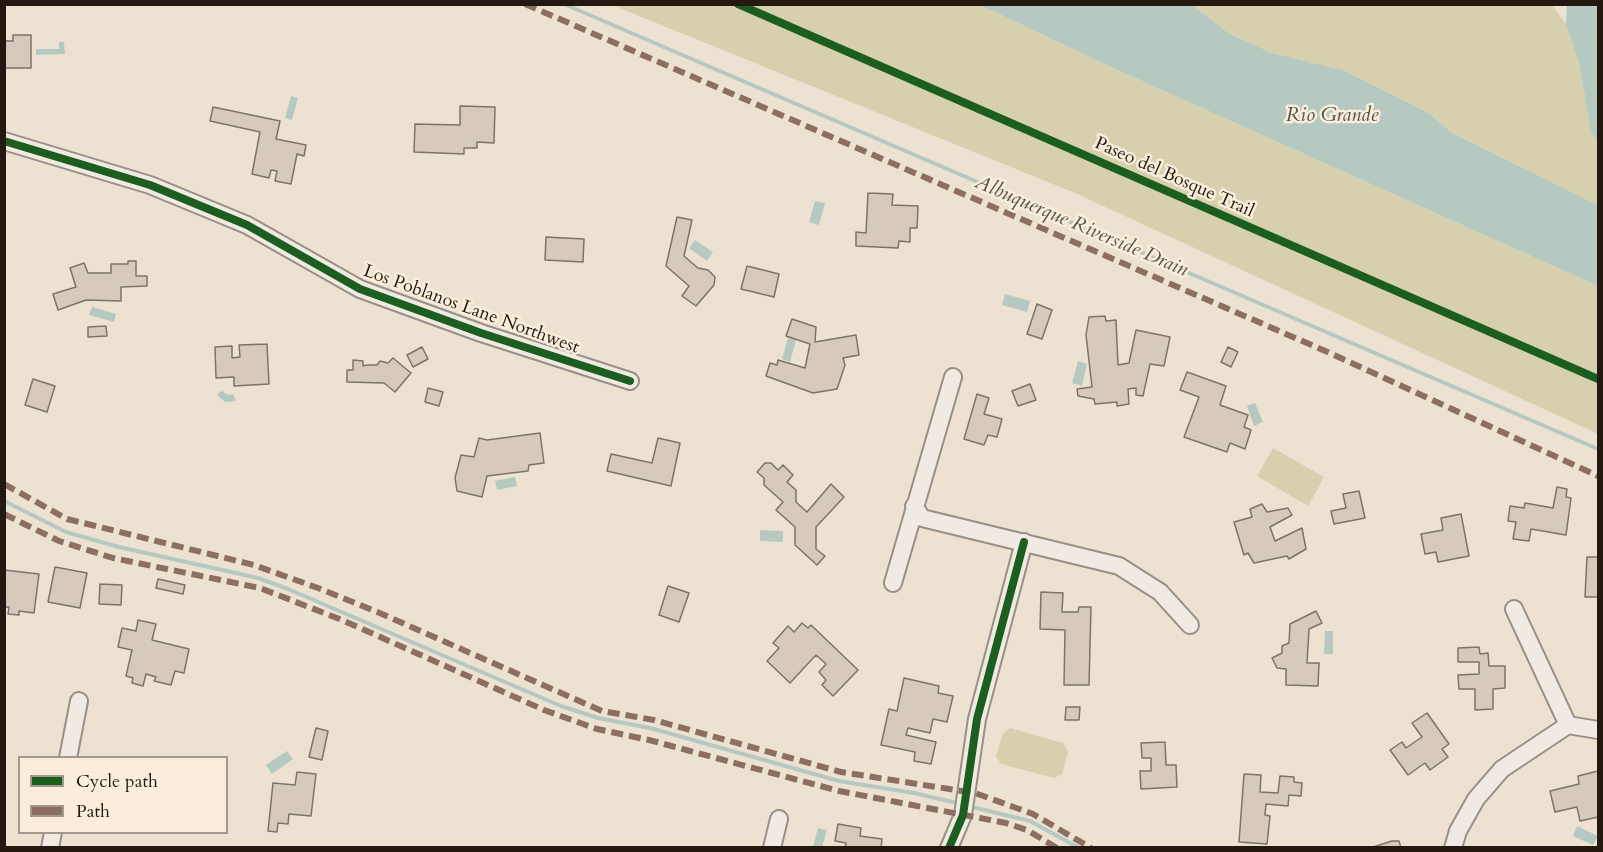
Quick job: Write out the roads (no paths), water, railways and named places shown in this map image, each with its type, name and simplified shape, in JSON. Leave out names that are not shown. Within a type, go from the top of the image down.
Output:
[{"type":"street","name":"Los Poblanos Lane Northwest","points":[[4,141],[150,185],[247,225],[360,289],[481,333],[630,381]]},
{"type":"street","points":[[893,584],[952,377]]},
{"type":"street","points":[[914,506],[922,518],[1119,566],[1160,592],[1190,625]]},
{"type":"street","points":[[950,848],[963,815],[977,720],[1024,542]]},
{"type":"street","points":[[1514,609],[1568,725]]},
{"type":"street","points":[[68,756],[79,701]]},
{"type":"street","points":[[1453,848],[1458,831],[1476,799],[1502,769],[1568,725],[1599,730]]},
{"type":"street","points":[[772,848],[778,819]]},
{"type":"water","name":"Rio Grande","points":[[980,5],[1192,5],[1230,34],[1272,53],[1343,70],[1427,112],[1452,133],[1598,205],[1598,286],[1113,68]]},
{"type":"water","points":[[1567,5],[1598,5],[1598,142],[1591,132],[1579,63],[1566,24]]},
{"type":"water","points":[[59,42],[64,42],[65,54],[36,55],[36,49],[59,49]]},
{"type":"water","points":[[291,96],[298,98],[292,120],[285,118]]},
{"type":"water","points":[[815,201],[825,203],[819,225],[809,222]]},
{"type":"water","points":[[695,240],[713,252],[707,261],[689,248]]},
{"type":"water","points":[[1005,294],[1030,301],[1027,312],[1002,305]]},
{"type":"water","points":[[92,307],[116,314],[114,322],[89,315]]},
{"type":"water","points":[[788,338],[796,340],[790,362],[782,359]]},
{"type":"water","points":[[1078,361],[1087,364],[1082,386],[1072,383]]},
{"type":"water","points":[[222,391],[228,395],[233,394],[236,401],[225,402],[218,396],[218,393]]},
{"type":"water","points":[[1255,403],[1263,422],[1254,426],[1247,406]]},
{"type":"water","points":[[515,477],[517,486],[497,490],[495,481]]},
{"type":"water","points":[[760,530],[783,531],[783,542],[760,541]]},
{"type":"water","points":[[1325,631],[1333,631],[1333,654],[1324,654]]},
{"type":"water","points":[[287,751],[293,759],[272,774],[266,765]]},
{"type":"water","points":[[1577,826],[1598,836],[1593,845],[1573,836]]},
{"type":"water","points":[[818,828],[827,830],[822,847],[813,847]]},
{"type":"waterway","name":"Albuquerque Riverside Drain","points":[[564,4],[1598,449]]},
{"type":"waterway","points":[[4,501],[66,532],[119,547],[258,578],[561,706],[598,718],[650,728],[839,781],[914,793],[961,804]]},
{"type":"waterway","points":[[968,806],[1030,821],[1079,848]]}]
